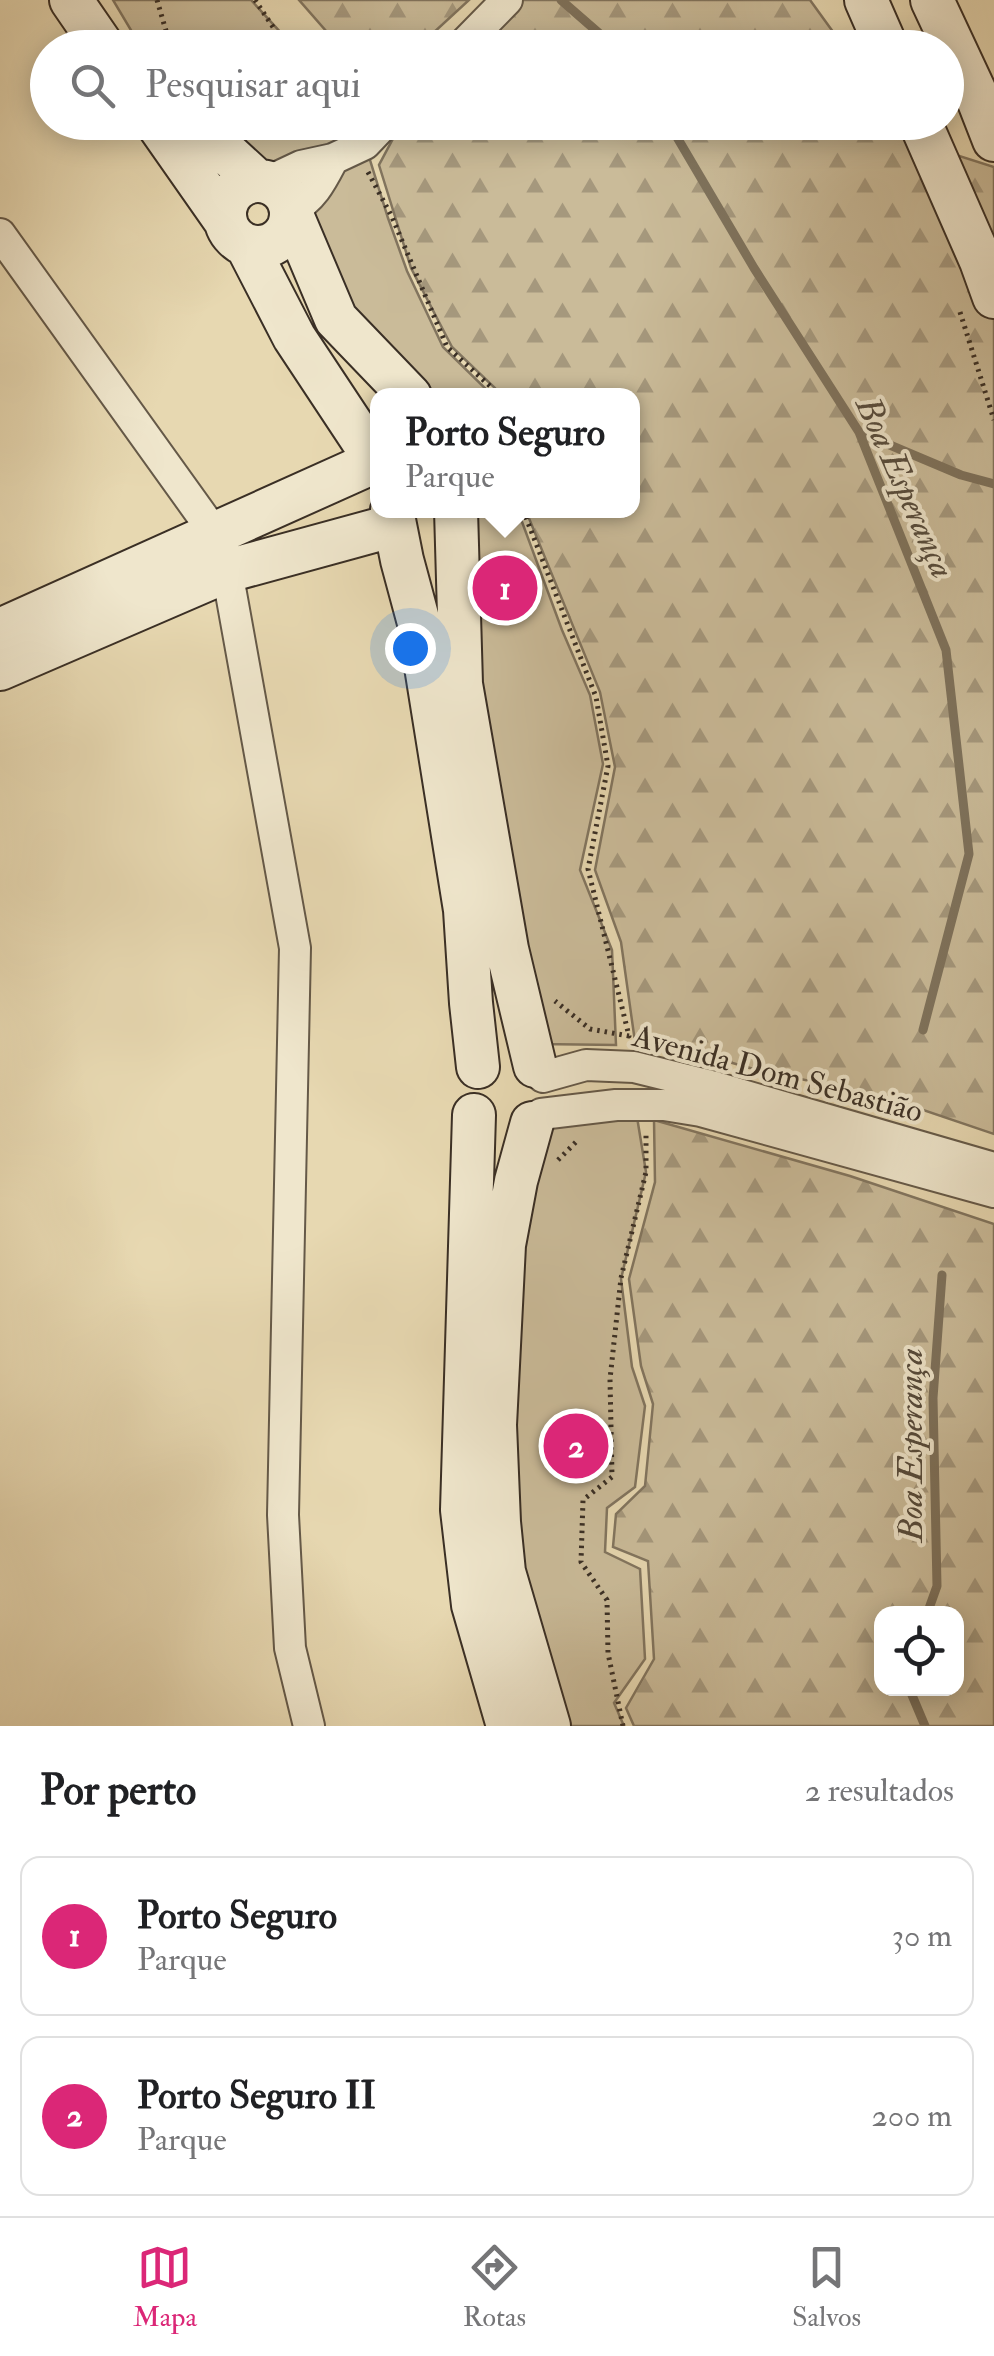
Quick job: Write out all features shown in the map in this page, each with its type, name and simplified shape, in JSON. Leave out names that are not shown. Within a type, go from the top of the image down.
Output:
[{"type":"main road","points":[[72,0],[92,30]]},
{"type":"main road","points":[[99,0],[119,30]]},
{"type":"main road","points":[[866,0],[879,30]]},
{"type":"main road","points":[[932,0],[946,30]]},
{"type":"main road","points":[[964,68],[994,140]]},
{"type":"main road","points":[[169,140],[236,234],[268,246],[277,242],[285,234],[276,197]]},
{"type":"main road","points":[[214,140],[276,197],[336,319],[402,388]]},
{"type":"main road","points":[[928,140],[994,297]]},
{"type":"main road","points":[[276,197],[244,184],[234,190],[225,210],[294,337],[370,452]]},
{"type":"main road","points":[[0,670],[222,553],[370,467]]},
{"type":"main road","points":[[0,630],[222,553],[393,518],[419,624],[466,910],[478,1067]]},
{"type":"main road","points":[[456,518],[461,684],[507,949],[538,1095],[504,1245],[496,1424],[504,1572],[549,1726]]},
{"type":"main road","points":[[513,1054],[538,1095],[521,1130],[508,1132],[483,1124],[474,1115],[468,1090],[478,1067],[488,1059],[513,1054]]},
{"type":"main road","points":[[474,1115],[462,1510],[473,1605],[508,1726]]},
{"type":"street","points":[[478,30],[507,0]]},
{"type":"street","points":[[276,197],[301,166],[344,153],[369,140]]},
{"type":"street","points":[[0,234],[222,553],[295,948],[282,1515],[290,1648],[309,1726]]},
{"type":"street","name":"Avenida Dom Sebastião","points":[[538,1095],[586,1065],[634,1066],[994,1168]]},
{"type":"street","name":"Avenida Dom Sebastião","points":[[538,1095],[701,1110],[994,1192]]},
{"type":"path","points":[[157,0],[166,30]]},
{"type":"path","points":[[255,0],[275,30]]},
{"type":"path","points":[[344,153],[392,217],[447,348],[491,388]]},
{"type":"path","points":[[526,518],[596,697],[608,766],[588,868],[629,1036],[590,1028],[555,1001],[548,988]]},
{"type":"path","points":[[622,1726],[608,1654],[606,1600],[581,1562],[583,1500],[612,1477],[610,1379],[620,1278],[646,1172],[646,1121]]},
{"type":"path","points":[[556,1162],[585,1133]]},
{"type":"green space","points":[[113,0],[251,0],[278,30],[131,30]]},
{"type":"green space","points":[[299,0],[469,0],[436,30],[325,30]]},
{"type":"green space","points":[[522,0],[810,0],[832,30],[496,30]]},
{"type":"green space","points":[[229,140],[363,140],[407,271],[443,347],[485,388],[407,388],[366,338],[311,229],[274,175]]},
{"type":"green space","points":[[392,140],[926,140],[934,148],[994,167],[994,1134],[882,1096],[757,1070],[687,1050],[635,1042],[621,942],[595,870],[615,767],[600,692],[529,518],[640,518],[640,388],[495,388],[452,347],[411,268],[379,165]]},
{"type":"green space","points":[[463,518],[521,518],[590,695],[603,764],[580,870],[612,950],[616,1045],[539,1044],[499,836]]},
{"type":"green space","points":[[636,1111],[646,1172],[621,1279],[632,1367],[645,1406],[635,1487],[607,1508],[605,1552],[640,1569],[645,1659],[614,1703],[624,1726],[558,1726],[514,1572],[511,1249],[554,1122]]},
{"type":"green space","points":[[654,1120],[850,1176],[994,1224],[994,1726],[634,1726],[626,1708],[654,1659],[648,1561],[613,1547],[616,1514],[645,1486],[653,1404],[641,1366],[629,1279],[655,1182]]},
{"type":"waterway","name":"Boa Esperança","points":[[561,0],[595,30]]},
{"type":"waterway","name":"Boa Esperança","points":[[679,140],[754,268],[859,432],[946,650],[969,854],[923,1030]]},
{"type":"waterway","points":[[859,432],[961,475],[994,484]]},
{"type":"waterway","name":"Boa Esperança","points":[[930,1606],[937,1586],[933,1398],[942,1275]]},
{"type":"waterway","name":"Boa Esperança","points":[[912,1696],[925,1726]]},
{"type":"place","name":"Porto Seguro","points":[[505,588]]},
{"type":"place","name":"Porto Seguro II","points":[[576,1446]]}]
